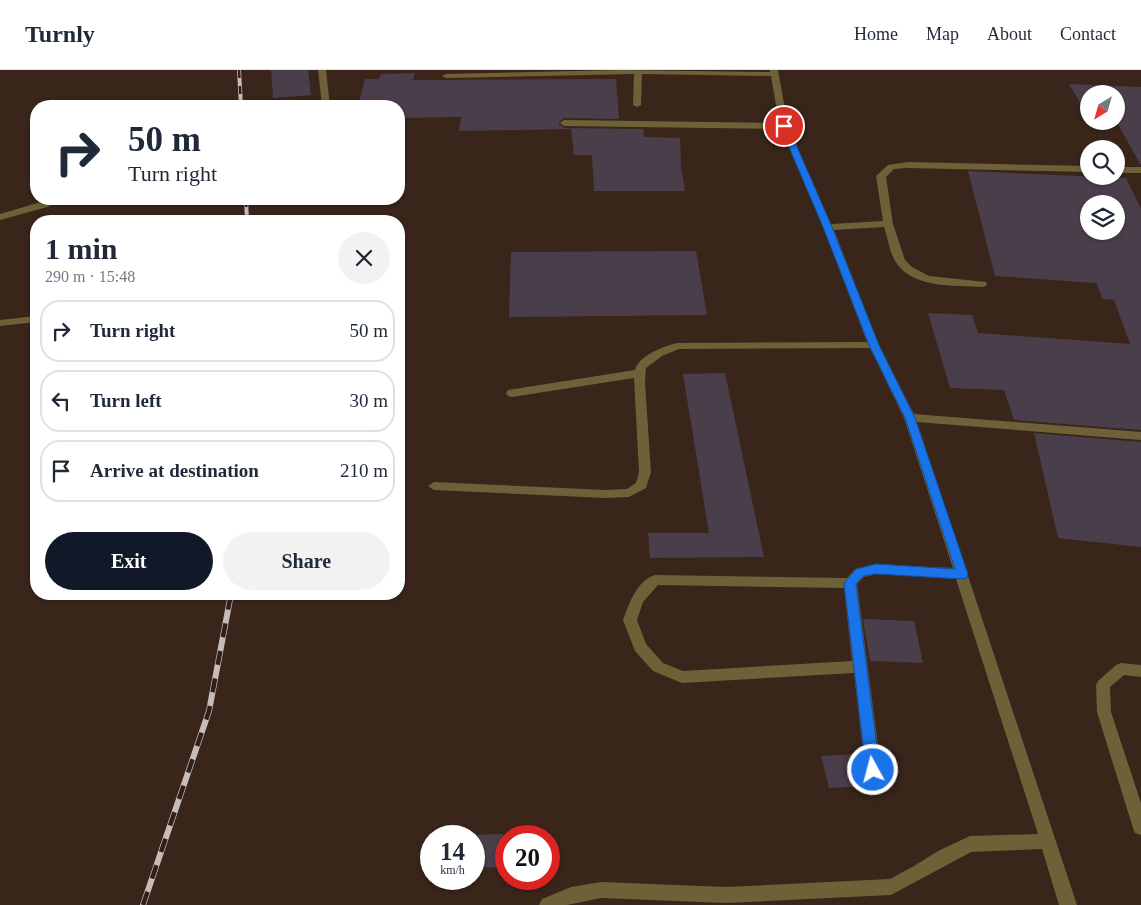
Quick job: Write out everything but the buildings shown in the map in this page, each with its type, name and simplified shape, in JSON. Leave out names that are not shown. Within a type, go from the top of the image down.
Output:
[{"type":"street","points":[[322,70],[325,100]]},
{"type":"street","points":[[637,105],[638,72]]},
{"type":"street","points":[[446,76],[638,72],[774,72],[784,126],[828,227],[874,345],[910,418],[1068,905]]},
{"type":"street","points":[[564,123],[784,126]]},
{"type":"street","points":[[982,284],[929,279],[915,274],[900,262],[888,224],[881,176],[890,167],[908,165],[1080,169]]},
{"type":"street","points":[[1125,170],[1141,170]]},
{"type":"street","points":[[0,218],[44,205]]},
{"type":"street","points":[[828,227],[888,224]]},
{"type":"street","points":[[0,323],[30,320]]},
{"type":"street","points":[[434,486],[606,494],[629,493],[642,485],[645,472],[641,367],[658,354],[678,346],[874,345]]},
{"type":"street","points":[[512,393],[640,373]]},
{"type":"street","points":[[910,418],[1141,436]]},
{"type":"street","points":[[860,667],[682,677],[658,667],[640,647],[630,620],[637,600],[655,580],[850,583],[860,573],[876,569],[962,574]]},
{"type":"street","points":[[850,583],[873,770]]},
{"type":"street","points":[[1141,670],[1120,669],[1103,686],[1104,712],[1141,828]]},
{"type":"street","points":[[548,905],[571,895],[601,890],[726,895],[891,887],[920,872],[944,856],[970,844],[1048,842]]},
{"type":"shaded area","points":[[0,70],[1141,70],[1141,905],[0,905]]},
{"type":"railway","points":[[239,70],[241,100]]},
{"type":"railway","points":[[246,205],[247,215]]},
{"type":"railway","points":[[143,905],[209,711],[230,600]]},
{"type":"route","points":[[784,126],[828,227],[874,345],[910,418],[962,574],[876,569],[860,573],[850,583],[873,770]]}]
